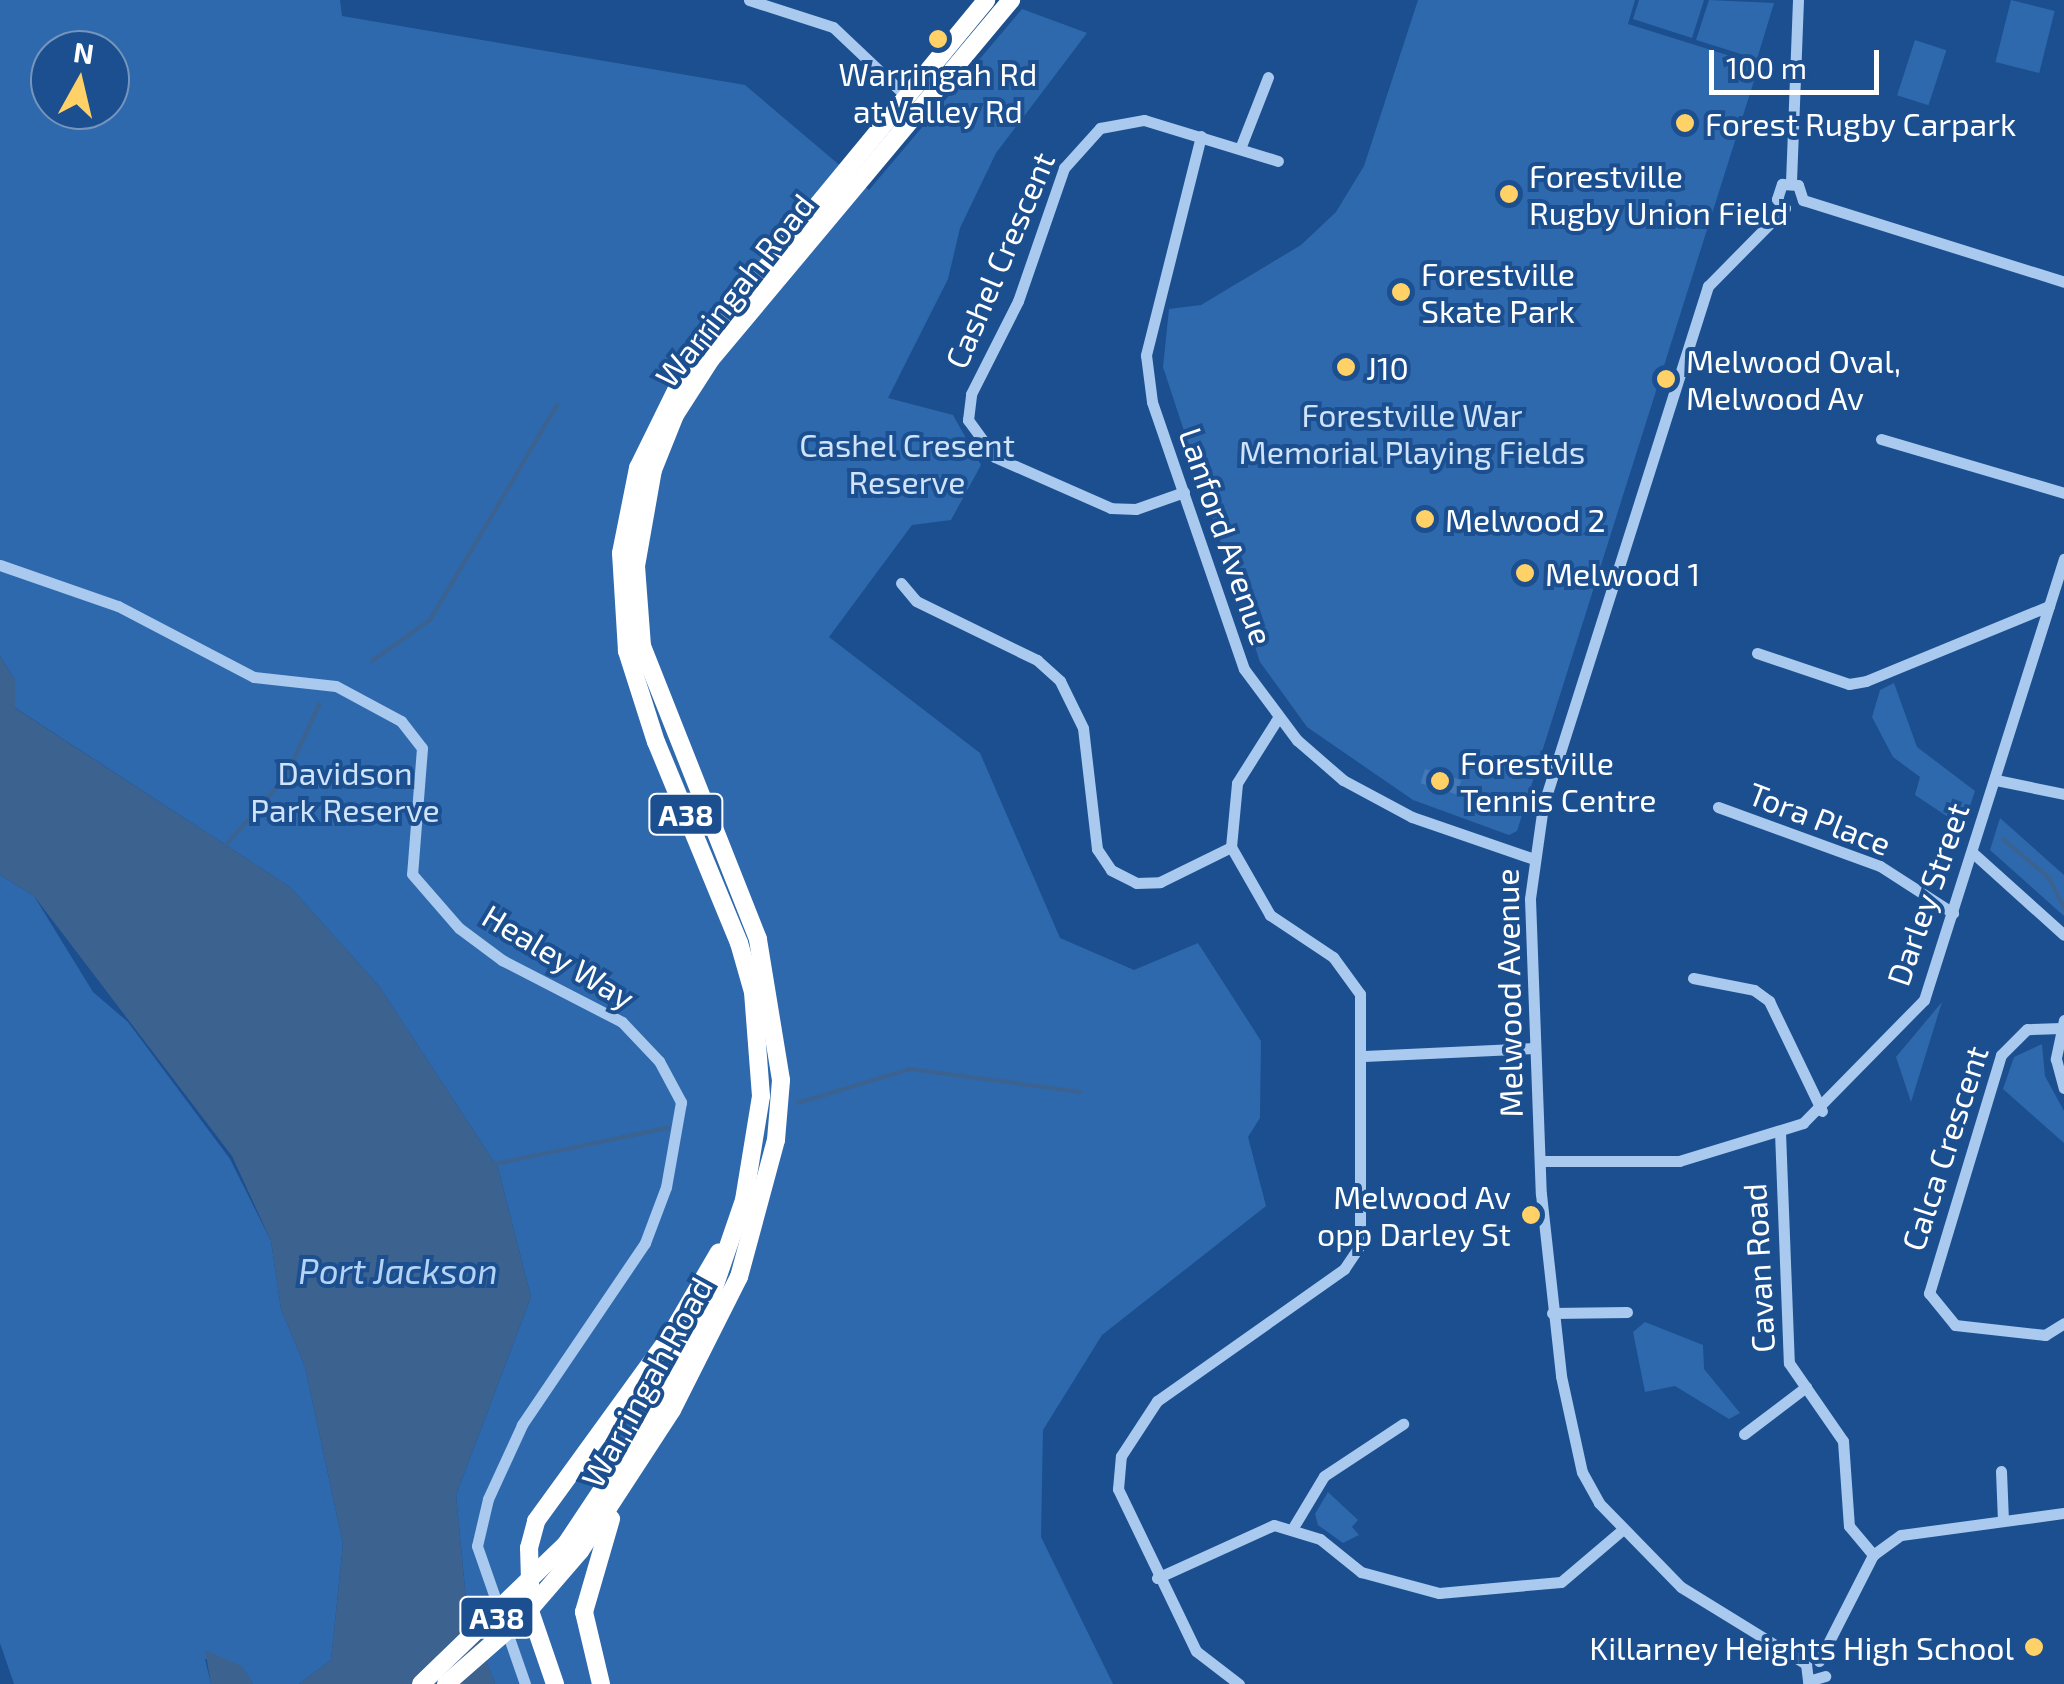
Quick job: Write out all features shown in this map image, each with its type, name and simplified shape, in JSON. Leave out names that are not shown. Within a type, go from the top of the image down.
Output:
[{"type":"highway","name":"Warringah Road","points":[[422,1684],[573,1548],[706,1311],[741,1210],[761,1096],[753,992],[634,684],[620,591],[627,509],[654,424],[693,356],[986,0]]},
{"type":"highway","name":"Warringah Road","points":[[446,1684],[524,1616],[627,1482],[739,1277],[776,1140],[780,1080],[758,939],[642,646],[641,518],[675,414],[702,372],[1011,0]]},
{"type":"highway","points":[[906,96],[921,110]]},
{"type":"highway","points":[[555,1684],[530,1614],[528,1548],[536,1521],[669,1338],[741,1210]]},
{"type":"highway","points":[[600,1684],[587,1635],[588,1582],[627,1482]]},
{"type":"street","points":[[749,0],[833,27],[906,96]]},
{"type":"street","points":[[1798,0],[1790,182],[1803,200],[2064,282]]},
{"type":"street","points":[[1241,146],[1268,78]]},
{"type":"street","name":"Cashel Crescent","points":[[1184,492],[1136,509],[1111,508],[995,457],[968,420],[971,394],[1080,144],[1124,121],[1241,146],[1278,161]]},
{"type":"street","name":"Lanford Avenue","points":[[1201,136],[1146,354],[1152,402],[1244,670],[1278,718],[1344,780],[1412,818],[1531,858]]},
{"type":"street","points":[[1786,208],[1777,191],[1790,182]]},
{"type":"street","name":"Melwood Avenue","points":[[1803,200],[1786,208],[1708,286],[1531,858],[1541,1162],[1552,1313],[1582,1472],[1622,1530],[1695,1599],[1812,1663]]},
{"type":"street","points":[[1882,438],[2064,494]]},
{"type":"street","name":"Healey Way","points":[[0,565],[118,606],[254,677],[336,686],[401,721],[422,748],[408,842],[412,874],[429,897],[502,960],[622,1022],[659,1061],[681,1102],[666,1187],[645,1244],[522,1425],[488,1499],[477,1546],[525,1684]]},
{"type":"street","name":"Darley Street","points":[[1541,1162],[1679,1161],[1780,1132],[1822,1111],[1924,1000],[2063,565]]},
{"type":"street","points":[[901,583],[916,601],[1037,660],[1060,681],[1084,728],[1097,850],[1110,870],[1136,883],[1160,882],[1231,847]]},
{"type":"street","points":[[1757,654],[1849,684],[1866,681],[2049,606]]},
{"type":"street","points":[[1239,1684],[1196,1650],[1157,1578],[1126,1518],[1121,1456],[1157,1401],[1344,1269],[1360,1246],[1364,1014],[1351,976],[1270,916],[1231,847],[1237,783],[1278,718]]},
{"type":"street","points":[[1996,780],[2064,794]]},
{"type":"street","name":"Tora Place","points":[[1718,807],[1880,866],[1953,914]]},
{"type":"street","points":[[1973,853],[2064,935]]},
{"type":"street","points":[[1693,978],[1754,990],[1769,1001],[1822,1111]]},
{"type":"street","points":[[2062,1024],[2056,1059],[2064,1088]]},
{"type":"street","name":"Calca Crescent","points":[[2062,1024],[2026,1029],[2001,1055],[1929,1294],[1955,1326],[2045,1335],[2064,1323]]},
{"type":"street","points":[[1364,1056],[1536,1048]]},
{"type":"street","name":"Cavan Road","points":[[1780,1132],[1784,1338],[1789,1363],[1843,1442],[1848,1526],[1873,1554]]},
{"type":"street","points":[[1552,1313],[1627,1312]]},
{"type":"street","points":[[1744,1434],[1806,1388]]},
{"type":"street","points":[[1294,1526],[1324,1476],[1403,1424]]},
{"type":"street","points":[[2000,1471],[2003,1520]]},
{"type":"street","points":[[1808,1683],[1812,1663],[1873,1554],[1912,1532],[2064,1513]]},
{"type":"street","points":[[1157,1578],[1254,1530],[1294,1526],[1361,1572],[1439,1593],[1561,1582],[1622,1530]]},
{"type":"street","points":[[1812,1663],[1838,1684]]},
{"type":"street","points":[[1808,1683],[1825,1676]]},
{"type":"green space","points":[[0,0],[340,0],[342,16],[745,85],[869,190],[1022,9],[1087,33],[996,153],[960,228],[948,279],[888,398],[953,415],[981,465],[951,520],[912,525],[829,637],[980,753],[1060,938],[1134,970],[1198,943],[1261,1041],[1260,1118],[1248,1137],[1266,1206],[1102,1335],[1043,1430],[1041,1537],[1113,1684],[495,1684],[467,1610],[456,1495],[531,1297],[498,1168],[379,986],[290,887],[14,707],[15,680],[0,656]]},
{"type":"green space","name":"Forestville War Memorial Playing Fields","points":[[1418,0],[1635,0],[1628,24],[1759,65],[1517,831],[1509,835],[1413,800],[1307,727],[1260,662],[1163,367],[1169,309],[1201,305],[1301,245],[1336,212],[1364,166]]},
{"type":"green space","points":[[1639,0],[1704,0],[1692,38],[1633,19]]},
{"type":"green space","points":[[1709,0],[1774,3],[1757,59],[1696,40]]},
{"type":"green space","points":[[2011,0],[2055,11],[2039,73],[1996,62]]},
{"type":"green space","points":[[1915,40],[1946,50],[1928,105],[1897,95]]},
{"type":"green space","points":[[1894,683],[1917,747],[1975,791],[1963,827],[1915,795],[1920,777],[1893,757],[1872,717],[1880,690]]},
{"type":"green space","points":[[2000,818],[2064,875],[2064,916],[1990,850]]},
{"type":"green space","points":[[0,875],[34,896],[93,992],[128,1022],[230,1159],[271,1241],[281,1309],[305,1367],[343,1544],[331,1660],[299,1684],[253,1684],[241,1666],[205,1659],[211,1684],[14,1684],[0,1643]]},
{"type":"green space","points":[[1942,1002],[1911,1102],[1896,1057]]},
{"type":"green space","points":[[2042,1044],[2045,1076],[2064,1111],[2064,1143],[2003,1089],[2014,1057]]},
{"type":"green space","points":[[1645,1322],[1703,1345],[1704,1369],[1740,1413],[1729,1419],[1675,1386],[1645,1392],[1633,1332]]},
{"type":"green space","points":[[1328,1492],[1358,1520],[1352,1527],[1359,1535],[1343,1543],[1318,1525],[1315,1514]]},
{"type":"water","name":"Port Jackson","points":[[0,656],[15,680],[15,708],[290,887],[379,986],[498,1168],[531,1297],[456,1495],[467,1610],[495,1684],[299,1684],[331,1660],[343,1544],[305,1367],[281,1309],[271,1241],[232,1156],[34,896],[0,875]]},
{"type":"water","points":[[205,1650],[242,1666],[253,1684],[211,1684]]},
{"type":"building","name":"Forestville Tennis Centre","points":[[1425,769],[1461,780],[1457,794],[1421,783]]},
{"type":"waterway","points":[[372,661],[430,620],[557,405]]},
{"type":"waterway","points":[[224,847],[285,778],[319,705]]},
{"type":"waterway","points":[[2003,839],[2049,878],[2064,907]]},
{"type":"waterway","points":[[798,1103],[910,1069],[1080,1092]]},
{"type":"waterway","points":[[495,1164],[668,1128]]},
{"type":"place","name":"Warringah Rd at Valley Rd","points":[[938,39]]},
{"type":"place","name":"Forest Rugby Carpark","points":[[1685,123]]},
{"type":"place","name":"Forestville Rugby Union Field","points":[[1509,194]]},
{"type":"place","name":"Forestville Skate Park","points":[[1401,292]]},
{"type":"place","name":"J10","points":[[1346,367]]},
{"type":"place","name":"Melwood Oval, Melwood Av","points":[[1666,379]]},
{"type":"place","name":"Melwood 2","points":[[1425,519]]},
{"type":"place","name":"Melwood 1","points":[[1525,573]]},
{"type":"place","name":"Forestville Tennis Centre","points":[[1440,781]]},
{"type":"place","name":"Melwood Av opp Darley St","points":[[1531,1215]]},
{"type":"place","name":"Killarney Heights High School","points":[[2034,1647]]},
{"type":"park label","name":"Cashel Cresent Reserve","points":[[907,464]]},
{"type":"park label","name":"Davidson Park Reserve","points":[[345,792]]}]
